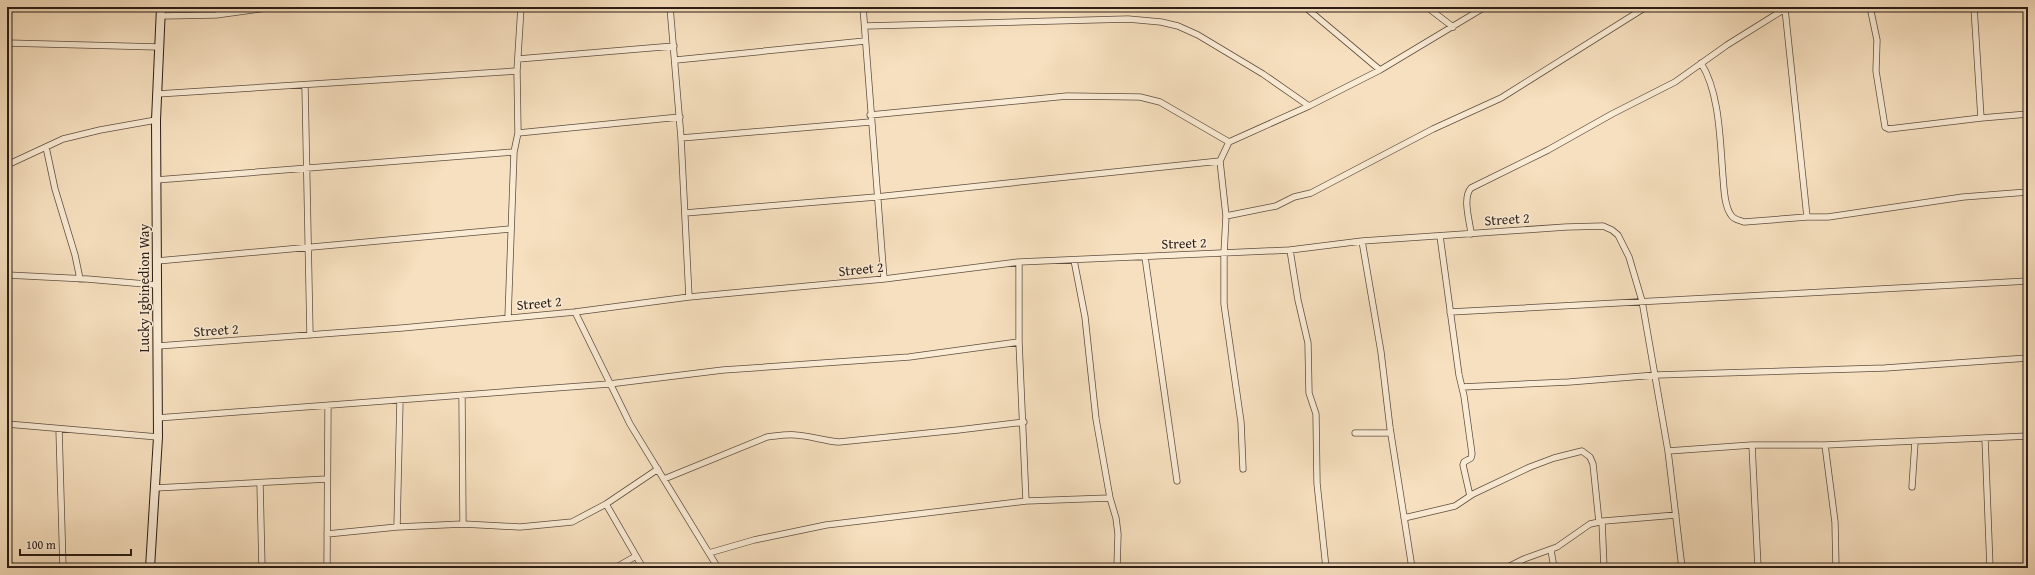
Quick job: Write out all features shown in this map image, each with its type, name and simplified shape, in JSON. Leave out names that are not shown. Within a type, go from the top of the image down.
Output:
[{"type":"street","name":"Lucky Igbinedion Way","points":[[150,568],[158,437],[156,120],[161,7]]},
{"type":"street","points":[[160,16],[216,15],[274,7]]},
{"type":"street","points":[[508,318],[514,152],[518,133],[517,71],[521,7]]},
{"type":"street","points":[[670,7],[680,117],[689,297]]},
{"type":"street","points":[[863,7],[870,122],[884,279]]},
{"type":"street","points":[[1305,7],[1380,70]]},
{"type":"street","points":[[1427,7],[1453,27]]},
{"type":"street","points":[[1243,469],[1241,422],[1224,304],[1226,216],[1220,161],[1229,142],[1309,106],[1380,70],[1485,7]]},
{"type":"street","points":[[1226,216],[1276,206],[1294,197],[1311,193],[1433,129],[1501,98],[1646,7]]},
{"type":"street","points":[[1870,7],[1877,40],[1876,71],[1885,127],[1889,129],[2028,114]]},
{"type":"street","points":[[1974,7],[1981,118]]},
{"type":"street","points":[[1471,234],[1466,198],[1467,192],[1471,188],[1548,150],[1612,114],[1675,82],[1786,8],[1807,217]]},
{"type":"street","points":[[864,26],[1106,19],[1161,22],[1178,26],[1198,35],[1263,74],[1309,106]]},
{"type":"street","points":[[676,60],[865,41]]},
{"type":"street","points":[[7,44],[159,47]]},
{"type":"street","points":[[518,59],[674,46]]},
{"type":"street","points":[[1701,64],[1710,82],[1715,107],[1725,197],[1731,216],[1736,220],[1744,222],[1807,217],[1828,217],[1963,197],[2028,192]]},
{"type":"street","points":[[157,94],[305,86],[517,71]]},
{"type":"street","points":[[305,86],[310,335]]},
{"type":"street","points":[[870,115],[1067,96],[1140,97],[1160,102],[1229,142]]},
{"type":"street","points":[[518,133],[680,117]]},
{"type":"street","points":[[7,165],[46,147],[80,135],[156,120]]},
{"type":"street","points":[[681,138],[870,122]]},
{"type":"street","points":[[46,147],[55,189],[75,255],[80,278]]},
{"type":"street","points":[[156,180],[514,152]]},
{"type":"street","points":[[685,213],[876,197],[1220,161]]},
{"type":"street","name":"Street 2","points":[[158,346],[310,335],[575,312],[689,297],[884,279],[1019,262],[1290,250],[1362,242],[1440,236],[1566,227],[1603,226],[1612,230],[1618,235],[1629,257],[1642,301],[1668,451],[1682,568]]},
{"type":"street","points":[[158,261],[511,229]]},
{"type":"street","points":[[1440,236],[1472,454],[1463,465],[1470,496]]},
{"type":"street","points":[[1362,242],[1381,352],[1390,433],[1412,568]]},
{"type":"street","points":[[1290,250],[1300,313],[1308,343],[1309,393],[1316,414],[1317,483],[1326,568]]},
{"type":"street","points":[[1145,257],[1177,481]]},
{"type":"street","points":[[1074,260],[1086,317],[1096,419],[1118,534],[1117,568],[1097,568]]},
{"type":"street","points":[[1019,262],[1019,342],[1024,422],[1026,502]]},
{"type":"street","points":[[7,275],[80,278],[157,285]]},
{"type":"street","points":[[1450,312],[2028,281]]},
{"type":"street","points":[[575,312],[609,384],[718,568]]},
{"type":"street","points":[[157,418],[609,384],[723,370],[909,357],[1019,342]]},
{"type":"street","points":[[1462,387],[1569,382],[1656,375],[1885,368],[2028,358]]},
{"type":"street","points":[[462,396],[463,524]]},
{"type":"street","points":[[397,527],[400,400]]},
{"type":"street","points":[[327,568],[328,406]]},
{"type":"street","points":[[664,479],[767,437],[796,435],[839,442],[926,434],[1024,422]]},
{"type":"street","points":[[7,424],[158,437]]},
{"type":"street","points":[[59,429],[63,568]]},
{"type":"street","points":[[1355,433],[1390,433]]},
{"type":"street","points":[[1668,451],[1752,445],[1825,445],[2028,436]]},
{"type":"street","points":[[1985,438],[1990,568]]},
{"type":"street","points":[[1912,487],[1915,442]]},
{"type":"street","points":[[1752,445],[1758,568]]},
{"type":"street","points":[[1825,445],[1834,522],[1836,568]]},
{"type":"street","points":[[1404,518],[1455,506],[1470,496],[1530,467],[1554,458],[1582,452],[1590,457],[1593,464],[1604,568]]},
{"type":"street","points":[[327,534],[397,527],[463,524],[520,527],[572,522],[606,504],[658,469]]},
{"type":"street","points":[[156,488],[327,479]]},
{"type":"street","points":[[260,483],[262,568]]},
{"type":"street","points":[[709,553],[754,540],[826,525],[1026,502],[1110,498]]},
{"type":"street","points":[[606,504],[643,568]]},
{"type":"street","points":[[1506,568],[1524,559],[1551,550],[1566,542],[1590,524],[1676,515]]},
{"type":"street","points":[[1551,550],[1554,568]]},
{"type":"street","points":[[615,568],[636,556]]}]
